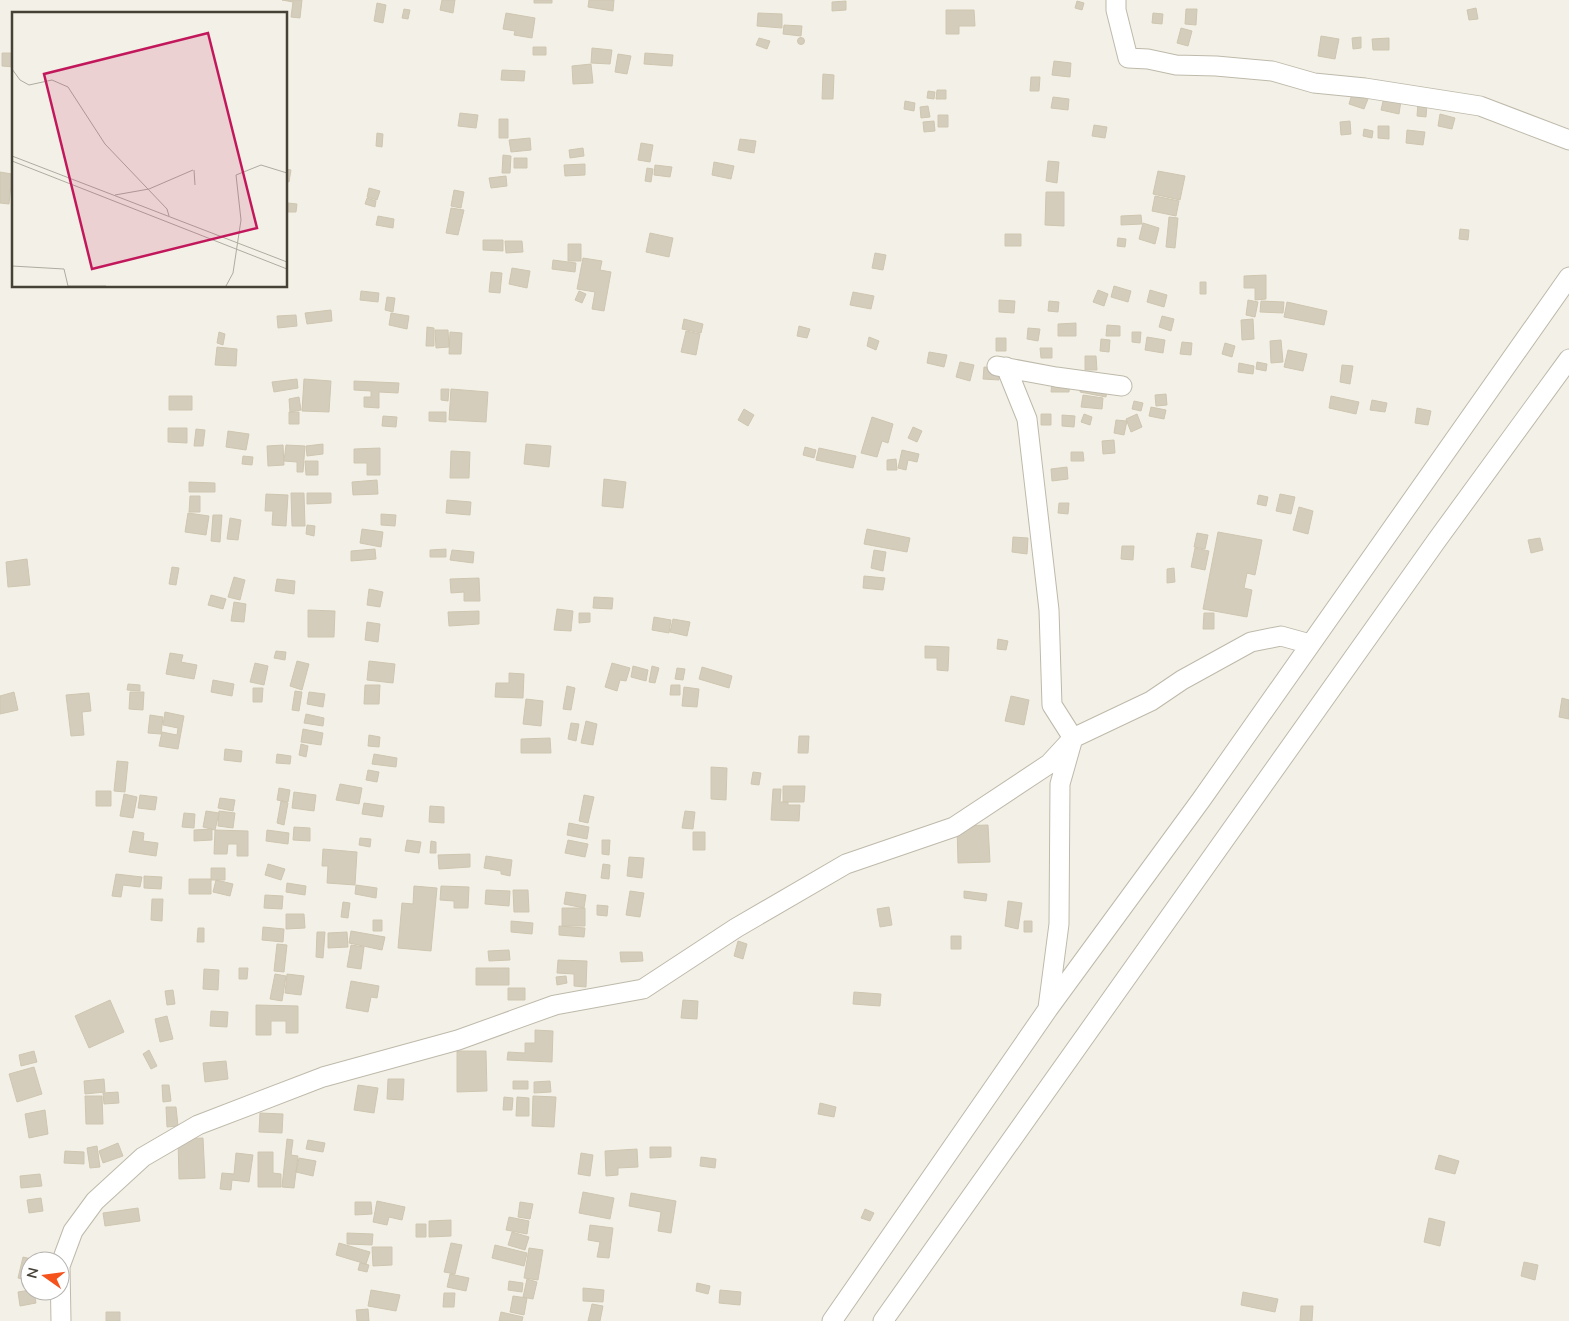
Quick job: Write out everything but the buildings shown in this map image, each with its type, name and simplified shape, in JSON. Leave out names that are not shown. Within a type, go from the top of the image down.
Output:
[{"type":"street","points":[[1116,0],[1116,10],[1128,58],[1148,59],[1176,65],[1216,66],[1272,72],[1314,83],[1374,89],[1480,106],[1569,140]]},
{"type":"street","points":[[832,1321],[1048,1010],[1200,800],[1569,277]]},
{"type":"street","points":[[883,1321],[1414,573],[1569,359]]},
{"type":"street","points":[[1048,1010],[1059,924],[1060,784],[1073,738],[1052,705],[1049,610],[1027,419],[1000,366],[1056,377],[1122,386]]},
{"type":"street","points":[[61,1321],[60,1266],[73,1231],[95,1201],[143,1157],[198,1125],[323,1077],[458,1040],[555,1005],[643,989],[736,928],[846,864],[954,827],[1049,764],[1073,738],[1151,701],[1182,680],[1251,642],[1281,636],[1310,644]]}]
